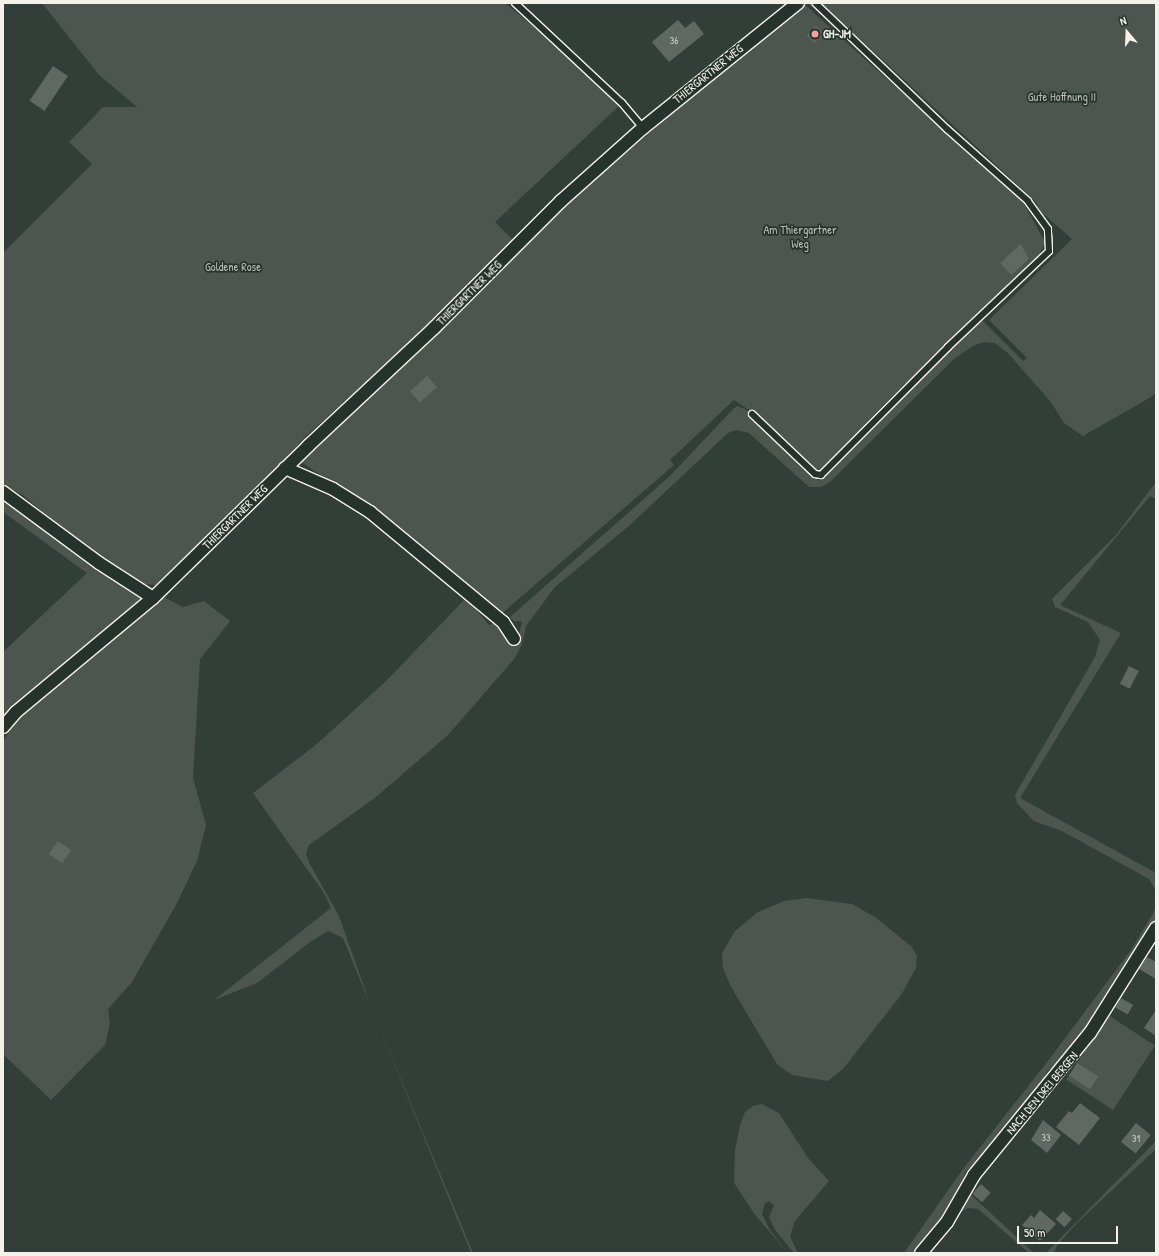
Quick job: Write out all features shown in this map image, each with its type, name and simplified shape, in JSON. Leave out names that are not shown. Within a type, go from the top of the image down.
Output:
[{"type":"street","name":"THIERGARTNER WEG","points":[[3,727],[16,712],[153,598],[285,468],[434,328],[561,201],[643,128],[798,3]]},
{"type":"street","points":[[285,468],[332,490],[370,512],[503,622],[514,639]]},
{"type":"street","points":[[3,492],[99,563],[153,598]]},
{"type":"street","name":"NACH DEN DREI BERGEN","points":[[921,1253],[947,1222],[974,1175],[1090,1033],[1156,928]]},
{"type":"lane","points":[[515,3],[622,103],[643,128]]},
{"type":"lane","points":[[752,414],[815,474],[821,475],[948,347],[1049,251],[1048,229],[1028,201],[947,129],[815,3]]},
{"type":"green space","name":"Goldene Rose","points":[[42,3],[505,3],[552,42],[619,106],[495,222],[513,240],[429,325],[306,436],[242,505],[157,585],[142,584],[101,561],[24,496],[3,484],[3,253],[92,164],[69,142],[103,107],[137,107],[99,75]]},
{"type":"green space","name":"Am Thiergartner Weg","points":[[803,3],[1023,202],[1045,242],[1036,262],[890,398],[818,473],[758,416],[734,400],[670,460],[674,465],[500,615],[347,492],[301,462],[446,325],[566,204]]},
{"type":"green space","name":"Gute Hoffnung II","points":[[821,3],[1156,3],[1156,392],[1151,397],[1083,436],[1064,423],[1050,401],[1008,353],[995,343],[984,342],[973,346],[954,359],[830,482],[821,487],[809,487],[749,433],[736,430],[728,433],[630,525],[555,587],[526,626],[522,644],[515,658],[448,735],[376,797],[309,845],[306,854],[339,916],[371,1006],[343,938],[328,931],[310,942],[257,983],[214,1000],[331,908],[324,893],[253,793],[317,744],[386,681],[466,598],[489,625],[496,623],[518,639],[522,621],[514,621],[510,617],[671,475],[734,408],[738,406],[747,410],[819,481],[938,358],[982,320],[1023,361],[1027,358],[989,320],[1072,239],[1040,211],[1036,202]]},
{"type":"green space","points":[[1156,482],[1156,499],[1150,496],[1060,605],[1121,633],[1020,798],[1156,873],[1156,891],[1149,879],[1062,831],[1034,821],[1017,803],[1015,795],[1095,657],[1100,640],[1088,622],[1055,607],[1052,599],[1116,535]]},
{"type":"green space","points":[[3,497],[141,596],[142,601],[3,724],[3,652],[87,573],[3,512]]},
{"type":"green space","points":[[162,596],[183,607],[204,601],[230,621],[200,659],[193,778],[206,825],[197,861],[176,905],[132,982],[108,1009],[110,1023],[105,1045],[51,1100],[3,1054],[3,741],[28,705]]},
{"type":"green space","points":[[807,898],[852,904],[875,917],[912,947],[917,956],[916,968],[901,995],[843,1069],[828,1081],[792,1075],[777,1064],[731,987],[723,968],[722,953],[735,931],[758,912],[784,901]]},
{"type":"green space","points":[[1156,908],[1156,921],[1149,936],[1105,1002],[1099,1004],[1093,1020],[1067,1058],[1047,1071],[1038,1091],[978,1162],[966,1171],[952,1207],[916,1253],[904,1253],[963,1169],[1048,1061],[1131,950]]},
{"type":"green space","points":[[373,1012],[473,1253],[471,1253]]},
{"type":"green space","points":[[1108,1015],[1155,1045],[1113,1110],[1066,1080]]},
{"type":"green space","points":[[762,1104],[779,1113],[808,1158],[829,1181],[795,1221],[790,1236],[798,1253],[794,1253],[775,1230],[769,1217],[774,1206],[769,1201],[765,1203],[762,1214],[770,1230],[788,1253],[755,1215],[734,1183],[735,1150],[740,1125],[745,1112],[753,1106]]},
{"type":"green space","points":[[1156,1141],[1156,1149],[1077,1223],[1056,1247],[1054,1253],[1046,1253]]},
{"type":"green space","points":[[969,1193],[1034,1253],[1029,1253],[978,1209],[968,1208],[958,1214],[929,1253],[926,1253]]},
{"type":"building","points":[[678,20],[685,28],[694,21],[704,34],[669,62],[652,42]]},
{"type":"building","name":"GH-JM","points":[[816,26],[824,34],[815,43],[807,35]]},
{"type":"building","points":[[53,66],[68,76],[44,111],[30,101]]},
{"type":"building","points":[[1021,244],[1029,259],[1011,275],[1000,263]]},
{"type":"building","points":[[427,376],[437,387],[420,403],[410,391]]},
{"type":"building","points":[[1129,666],[1139,671],[1130,689],[1120,684]]},
{"type":"building","points":[[58,841],[71,850],[62,863],[49,854]]},
{"type":"building","points":[[1147,957],[1156,962],[1156,979],[1139,969]]},
{"type":"building","points":[[1121,998],[1133,1005],[1128,1015],[1116,1008]]},
{"type":"building","points":[[1156,1010],[1156,1036],[1144,1028]]},
{"type":"building","points":[[1077,1063],[1098,1076],[1090,1089],[1069,1076]]},
{"type":"building","points":[[1080,1103],[1100,1118],[1079,1145],[1056,1127],[1069,1111],[1072,1113]]},
{"type":"building","points":[[1043,1120],[1061,1135],[1047,1153],[1031,1140]]},
{"type":"building","points":[[1136,1123],[1151,1135],[1136,1154],[1121,1142]]},
{"type":"building","points":[[981,1184],[991,1193],[982,1202],[972,1194]]},
{"type":"building","points":[[1040,1210],[1056,1224],[1040,1241],[1022,1225],[1031,1215],[1034,1218]]},
{"type":"building","points":[[1063,1211],[1072,1219],[1065,1227],[1056,1219]]},
{"type":"place","name":"GH-JM","points":[[815,34]]}]
